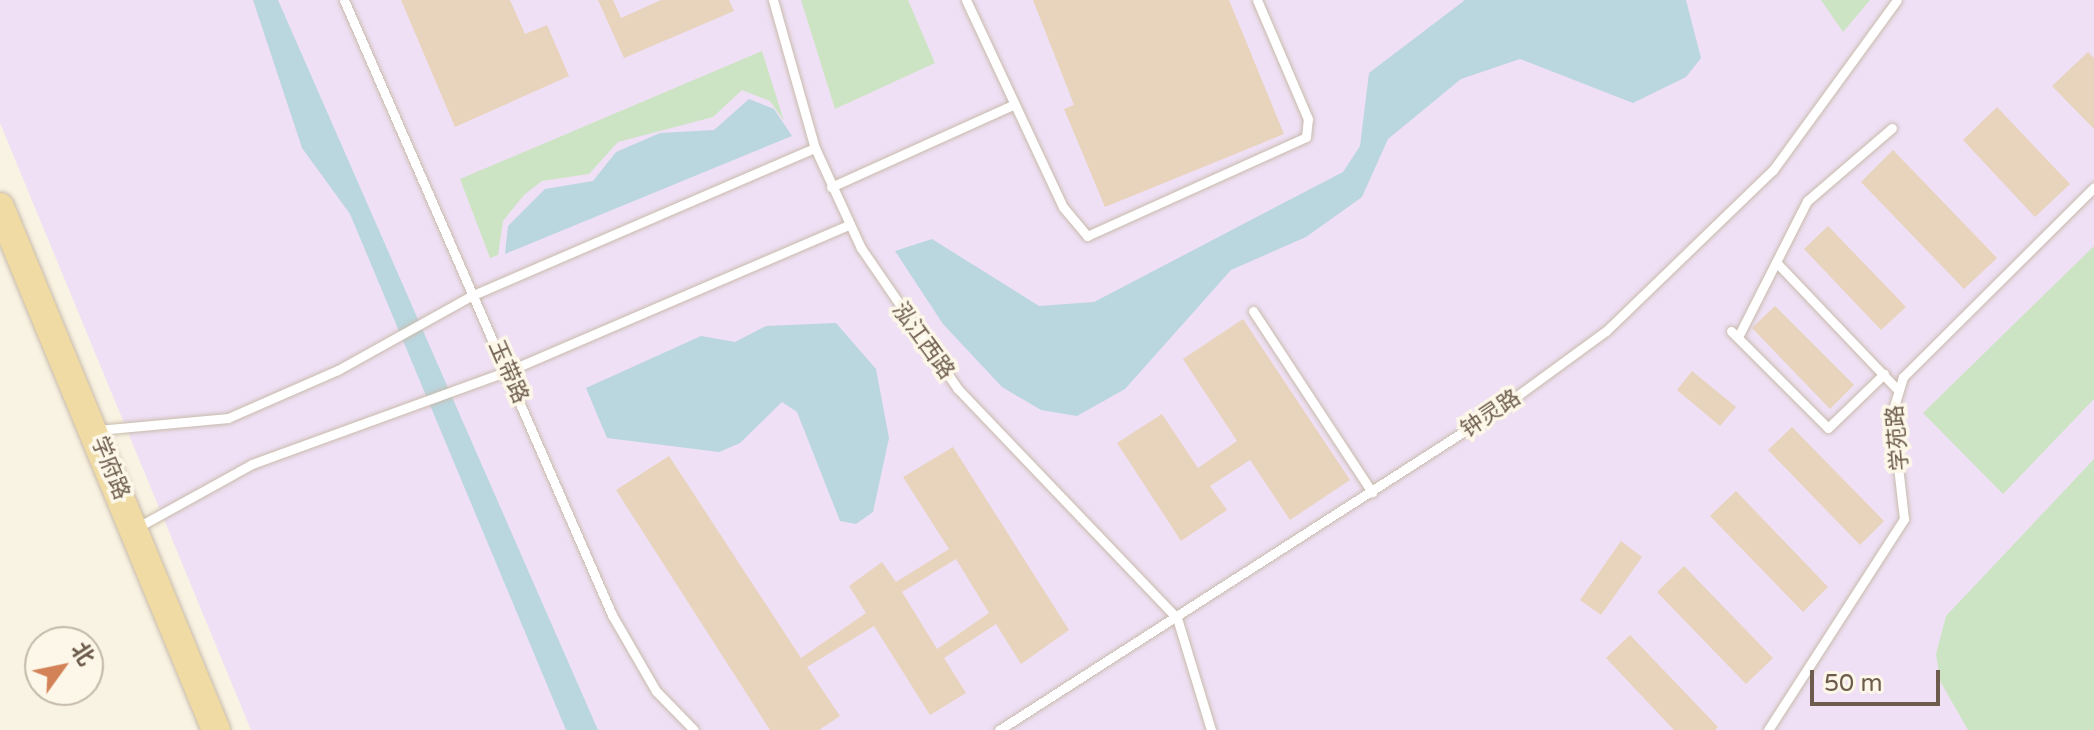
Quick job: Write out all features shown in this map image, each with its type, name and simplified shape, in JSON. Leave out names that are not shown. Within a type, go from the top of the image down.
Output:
[{"type":"main road","name":"学府路","points":[[0,207],[95,430],[216,730]]},
{"type":"main road","name":"学府路","points":[[0,253],[195,730]]},
{"type":"lane","name":"玉带路","points":[[344,0],[624,639],[656,691],[694,730]]},
{"type":"lane","name":"泓江西路","points":[[773,0],[815,148],[848,225],[958,389],[1177,618]]},
{"type":"lane","points":[[966,0],[1063,207],[1087,236],[1306,137],[1308,119],[1257,0]]},
{"type":"lane","name":"钟灵路","points":[[999,730],[1372,492],[1556,370],[1662,281],[1773,170],[1897,0]]},
{"type":"lane","points":[[831,187],[1013,105]]},
{"type":"lane","points":[[1884,374],[1828,428],[1735,334],[1807,201],[1892,128]]},
{"type":"lane","points":[[95,430],[228,418],[473,295],[815,148]]},
{"type":"lane","name":"学苑路","points":[[1768,730],[1904,519],[1892,413],[1896,388],[2094,187]]},
{"type":"lane","points":[[134,529],[252,464],[508,371],[848,225]]},
{"type":"lane","points":[[1776,262],[1896,388]]},
{"type":"lane","points":[[1253,311],[1372,492]]},
{"type":"lane","points":[[1177,618],[1211,730]]},
{"type":"shaded area","points":[[0,0],[2094,0],[2094,730],[251,730],[0,123]]},
{"type":"green space","points":[[801,0],[908,0],[935,63],[835,109]]},
{"type":"green space","points":[[1821,0],[1870,0],[1843,32]]},
{"type":"green space","points":[[762,51],[784,121],[770,101],[742,90],[713,117],[618,142],[589,174],[542,181],[524,195],[503,221],[498,255],[490,258],[460,179]]},
{"type":"green space","points":[[2094,246],[2094,399],[2003,494],[1923,413]]},
{"type":"green space","points":[[2094,459],[2094,730],[1968,730],[1940,681],[1936,654],[1946,616]]},
{"type":"water","points":[[253,0],[278,0],[598,730],[566,730],[350,214],[302,148]]},
{"type":"water","points":[[1465,0],[1686,0],[1701,58],[1686,77],[1633,103],[1520,59],[1461,79],[1388,139],[1362,197],[1306,237],[1231,270],[1125,389],[1077,416],[1041,410],[1002,387],[943,324],[895,251],[932,239],[1039,306],[1094,302],[1343,172],[1360,146],[1369,73]]},
{"type":"water","points":[[749,99],[774,109],[792,136],[505,254],[508,226],[545,189],[593,181],[616,152],[660,133],[714,130]]},
{"type":"water","points":[[836,323],[876,369],[889,438],[873,512],[856,524],[840,521],[797,412],[782,402],[740,443],[719,452],[607,438],[586,388],[701,336],[735,342],[766,326]]},
{"type":"building","points":[[401,0],[510,0],[525,34],[547,25],[569,76],[455,127]]},
{"type":"building","points":[[598,0],[613,0],[621,18],[661,0],[729,0],[734,11],[624,58]]},
{"type":"building","points":[[1033,0],[1229,0],[1284,134],[1105,207],[1064,109],[1074,105]]},
{"type":"building","points":[[2088,52],[2094,58],[2094,129],[2052,86]]},
{"type":"building","points":[[1997,107],[2070,184],[2035,217],[1963,140]]},
{"type":"building","points":[[1893,150],[1997,258],[1964,289],[1861,182]]},
{"type":"building","points":[[1828,226],[1906,307],[1881,330],[1804,249]]},
{"type":"building","points":[[1775,306],[1854,385],[1830,409],[1752,328]]},
{"type":"building","points":[[1243,319],[1350,480],[1290,520],[1250,460],[1210,486],[1227,510],[1181,541],[1117,443],[1162,414],[1198,468],[1237,441],[1183,359]]},
{"type":"building","points":[[1692,371],[1736,407],[1720,426],[1677,390]]},
{"type":"building","points":[[1792,427],[1884,521],[1860,545],[1768,450]]},
{"type":"building","points":[[953,447],[1069,630],[1021,664],[996,624],[944,658],[966,693],[930,715],[874,626],[807,667],[840,716],[819,730],[770,730],[616,490],[669,456],[801,658],[866,613],[849,586],[882,562],[896,582],[949,549],[903,477]],"holes":[[[956,559],[989,613],[937,649],[902,592]]]},
{"type":"building","points":[[1736,491],[1828,587],[1803,612],[1710,516]]},
{"type":"building","points":[[1621,541],[1642,557],[1601,615],[1580,600]]},
{"type":"building","points":[[1684,566],[1773,658],[1746,684],[1657,592]]},
{"type":"building","points":[[1630,635],[1718,727],[1715,730],[1674,730],[1606,658]]}]
